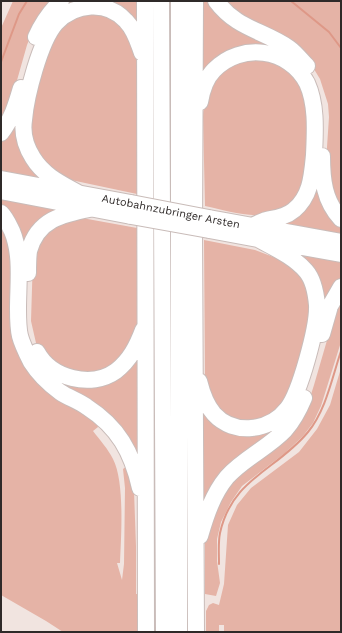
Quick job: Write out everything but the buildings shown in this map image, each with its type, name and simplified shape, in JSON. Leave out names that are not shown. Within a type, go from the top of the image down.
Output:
[{"type":"highway","points":[[1,133],[16,108],[36,38],[41,26],[48,15],[61,1]]},
{"type":"highway","points":[[146,1],[146,632]]},
{"type":"highway","points":[[161,1],[164,632]]},
{"type":"highway","points":[[179,1],[179,632]]},
{"type":"highway","points":[[195,1],[194,130],[196,632]]},
{"type":"highway","points":[[216,1],[234,20],[290,48],[300,58],[313,76],[322,101],[322,172],[324,189],[333,208],[341,219]]},
{"type":"highway","points":[[80,194],[52,179],[44,172],[32,156],[25,138],[24,120],[29,94],[44,42],[56,23],[77,9],[87,7],[104,7],[120,15],[131,27],[137,38],[146,64]]},
{"type":"highway","points":[[194,130],[203,88],[208,78],[215,69],[230,58],[242,54],[258,51],[287,60],[297,70],[306,83],[312,98],[314,114],[313,167],[308,192],[294,210],[285,216],[265,221],[255,232],[294,260],[306,272],[314,287],[317,305],[316,322],[301,380],[293,399],[287,409],[270,423],[251,428],[234,426],[221,420],[209,406],[201,388],[195,365]]},
{"type":"highway","name":"Autobahnzubringer Arsten","points":[[1,179],[80,194],[131,209],[209,224],[255,232],[341,242]]},
{"type":"highway","name":"Autobahnzubringer Arsten","points":[[1,191],[94,208],[131,209]]},
{"type":"highway","points":[[94,208],[64,214],[45,224],[36,235],[29,252],[27,299],[27,321],[32,342],[38,354],[48,366],[60,374],[71,378],[85,380],[102,378],[115,372],[136,350],[146,323]]},
{"type":"highway","points":[[1,213],[15,239],[19,256],[18,321],[20,336],[31,362],[46,380],[60,392],[87,407],[110,425],[122,440],[137,471],[146,510]]},
{"type":"highway","name":"Autobahnzubringer Arsten","points":[[255,232],[341,254]]},
{"type":"highway","points":[[196,550],[209,507],[226,478],[245,460],[284,431],[293,420],[305,396],[330,306],[341,287]]},
{"type":"shaded area","points":[[13,1],[50,1],[38,18],[27,45],[10,105],[1,124],[1,28]]},
{"type":"shaded area","points":[[66,1],[139,1],[142,36],[103,4],[45,27]]},
{"type":"shaded area","points":[[198,1],[212,1],[222,14],[235,25],[278,46],[285,51],[304,69],[309,76],[316,92],[319,109],[320,126],[318,162],[322,196],[329,212],[341,225],[341,236],[274,224],[286,221],[304,207],[310,199],[314,187],[318,133],[318,109],[314,93],[307,78],[296,65],[283,56],[268,50],[253,49],[237,51],[223,58],[208,72],[198,91]]},
{"type":"shaded area","points":[[222,1],[341,1],[341,211],[335,201],[327,167],[329,117],[328,104],[320,79],[309,61],[251,25]]},
{"type":"shaded area","points":[[86,11],[116,19],[135,47],[138,76],[137,194],[71,180],[48,170],[29,138],[29,126],[47,50],[67,21]]},
{"type":"shaded area","points":[[252,59],[260,59],[275,63],[288,70],[299,81],[307,104],[307,178],[305,184],[296,199],[284,210],[261,215],[242,214],[205,206],[203,117],[207,95],[218,76],[230,66]]},
{"type":"shaded area","points":[[20,109],[46,179],[1,174],[1,141],[4,139]]},
{"type":"shaded area","points":[[1,196],[70,209],[25,255],[1,209]]},
{"type":"shaded area","points":[[82,218],[137,228],[140,293],[138,330],[134,344],[129,353],[99,375],[65,372],[43,355],[36,343],[31,321],[33,256],[47,228]]},
{"type":"shaded area","points":[[1,224],[10,251],[11,315],[15,343],[96,420],[98,427],[93,431],[109,452],[117,469],[121,495],[121,525],[120,563],[117,563],[122,580],[124,564],[125,488],[123,469],[127,466],[134,491],[136,594],[138,594],[141,632],[63,632],[1,595]]},
{"type":"shaded area","points":[[204,240],[255,250],[276,258],[293,267],[306,282],[311,309],[302,360],[286,402],[263,422],[231,420],[219,410],[210,397],[205,378]]},
{"type":"shaded area","points":[[290,252],[341,260],[341,282],[338,285],[303,391],[263,444],[201,519],[199,393],[217,423],[277,423],[321,306]]},
{"type":"shaded area","points":[[341,302],[341,342],[321,406],[313,423],[303,436],[285,453],[242,486],[231,502],[221,522],[217,539],[217,561],[220,583],[216,596],[205,594],[205,541],[209,520],[226,487],[306,410],[337,306]]},
{"type":"shaded area","points":[[31,351],[78,383],[138,351],[143,476],[134,452],[55,383]]},
{"type":"shaded area","points":[[341,368],[341,632],[224,632],[224,625],[219,625],[219,632],[206,632],[206,611],[209,605],[213,603],[219,605],[224,584],[228,525],[237,505],[251,488],[299,452],[317,429],[330,405]]},
{"type":"waterway","points":[[1,62],[19,14],[27,1]]},
{"type":"waterway","points":[[291,1],[329,32],[341,48]]},
{"type":"waterway","points":[[219,564],[220,533],[226,514],[234,499],[257,476],[296,445],[308,432],[324,404],[341,351]]}]
